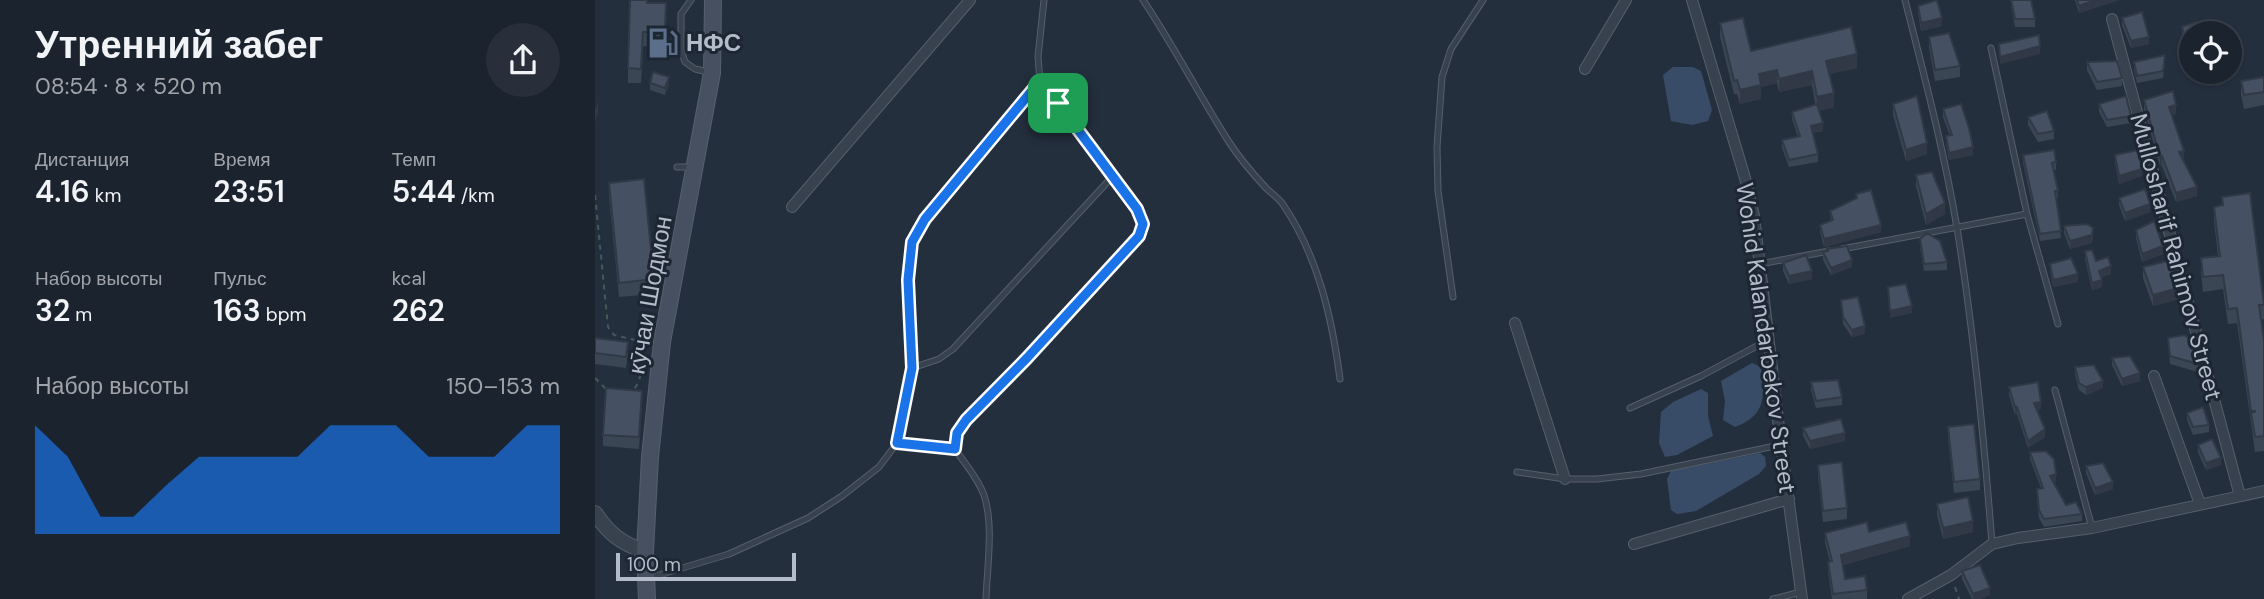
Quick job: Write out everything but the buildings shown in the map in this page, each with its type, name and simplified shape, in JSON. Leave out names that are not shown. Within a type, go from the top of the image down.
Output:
[{"type":"main road","name":"кӯчаи Шодмон","points":[[647,599],[645,552],[650,457],[661,342],[712,73],[713,0]]},
{"type":"street","points":[[792,207],[970,0]]},
{"type":"street","points":[[1585,69],[1626,0]]},
{"type":"street","name":"Wohid Kalandarbekov Street","points":[[1692,0],[1745,178],[1753,216],[1802,596]]},
{"type":"street","name":"Mullosharif Rahimov Street","points":[[2112,19],[2240,496]]},
{"type":"street","points":[[1515,323],[1565,479]]},
{"type":"street","points":[[2154,376],[2200,504]]},
{"type":"street","points":[[1908,599],[1992,544],[2091,528],[2264,491]]},
{"type":"street","points":[[1634,544],[1789,499]]},
{"type":"street","points":[[595,513],[613,536],[626,545],[645,552]]},
{"type":"street","points":[[1932,585],[1935,599]]},
{"type":"lane","points":[[691,0],[681,14],[681,50],[685,62],[695,69],[712,73]]},
{"type":"lane","points":[[986,599],[988,519],[984,496],[975,476],[955,449],[957,433],[966,420],[1139,236],[1143,224],[1137,209],[1040,81],[1038,57],[1044,0]]},
{"type":"lane","points":[[1143,0],[1167,35],[1231,145],[1250,170],[1280,200],[1298,232],[1325,295],[1341,379]]},
{"type":"lane","points":[[1453,297],[1438,191],[1437,147],[1442,77],[1451,50],[1483,0]]},
{"type":"lane","points":[[1905,0],[1934,112],[1957,227],[1980,397],[1992,544]]},
{"type":"lane","points":[[1991,48],[2027,214],[2058,324]]},
{"type":"lane","points":[[646,579],[729,554],[808,518],[879,467],[897,443],[912,368],[908,280],[912,242],[925,219],[1040,81]]},
{"type":"lane","points":[[677,167],[695,168]]},
{"type":"lane","points":[[912,368],[939,359],[953,349],[1113,176]]},
{"type":"lane","points":[[1760,264],[2027,214]]},
{"type":"lane","points":[[1630,408],[1701,376],[1768,340]]},
{"type":"lane","points":[[2055,390],[2091,528]]},
{"type":"lane","points":[[897,443],[955,449]]},
{"type":"lane","points":[[1517,472],[1565,479],[1597,479],[1641,474],[1781,444]]},
{"type":"lane","points":[[1773,599],[1802,596]]},
{"type":"path","points":[[595,195],[608,327],[614,334],[635,340],[640,350],[639,384],[628,391]]},
{"type":"path","points":[[595,379],[609,390]]},
{"type":"water","points":[[1673,67],[1693,67],[1701,71],[1712,110],[1708,121],[1692,125],[1671,121],[1663,75]]},
{"type":"water","points":[[1752,363],[1761,367],[1761,404],[1753,417],[1735,427],[1723,420],[1725,401],[1721,381]]},
{"type":"water","points":[[1701,389],[1708,393],[1708,416],[1713,436],[1677,455],[1665,457],[1659,443],[1661,412],[1673,402]]},
{"type":"water","points":[[1760,453],[1765,457],[1766,466],[1759,474],[1696,511],[1677,514],[1671,510],[1667,479],[1671,471]]},
{"type":"place","name":"НФС","points":[[663,43]]},
{"type":"route","points":[[1040,81],[1058,103],[1137,209],[1143,224],[1139,236],[966,420],[957,433],[955,449],[897,443],[912,368],[908,280],[912,242],[925,219],[1040,81]]}]
